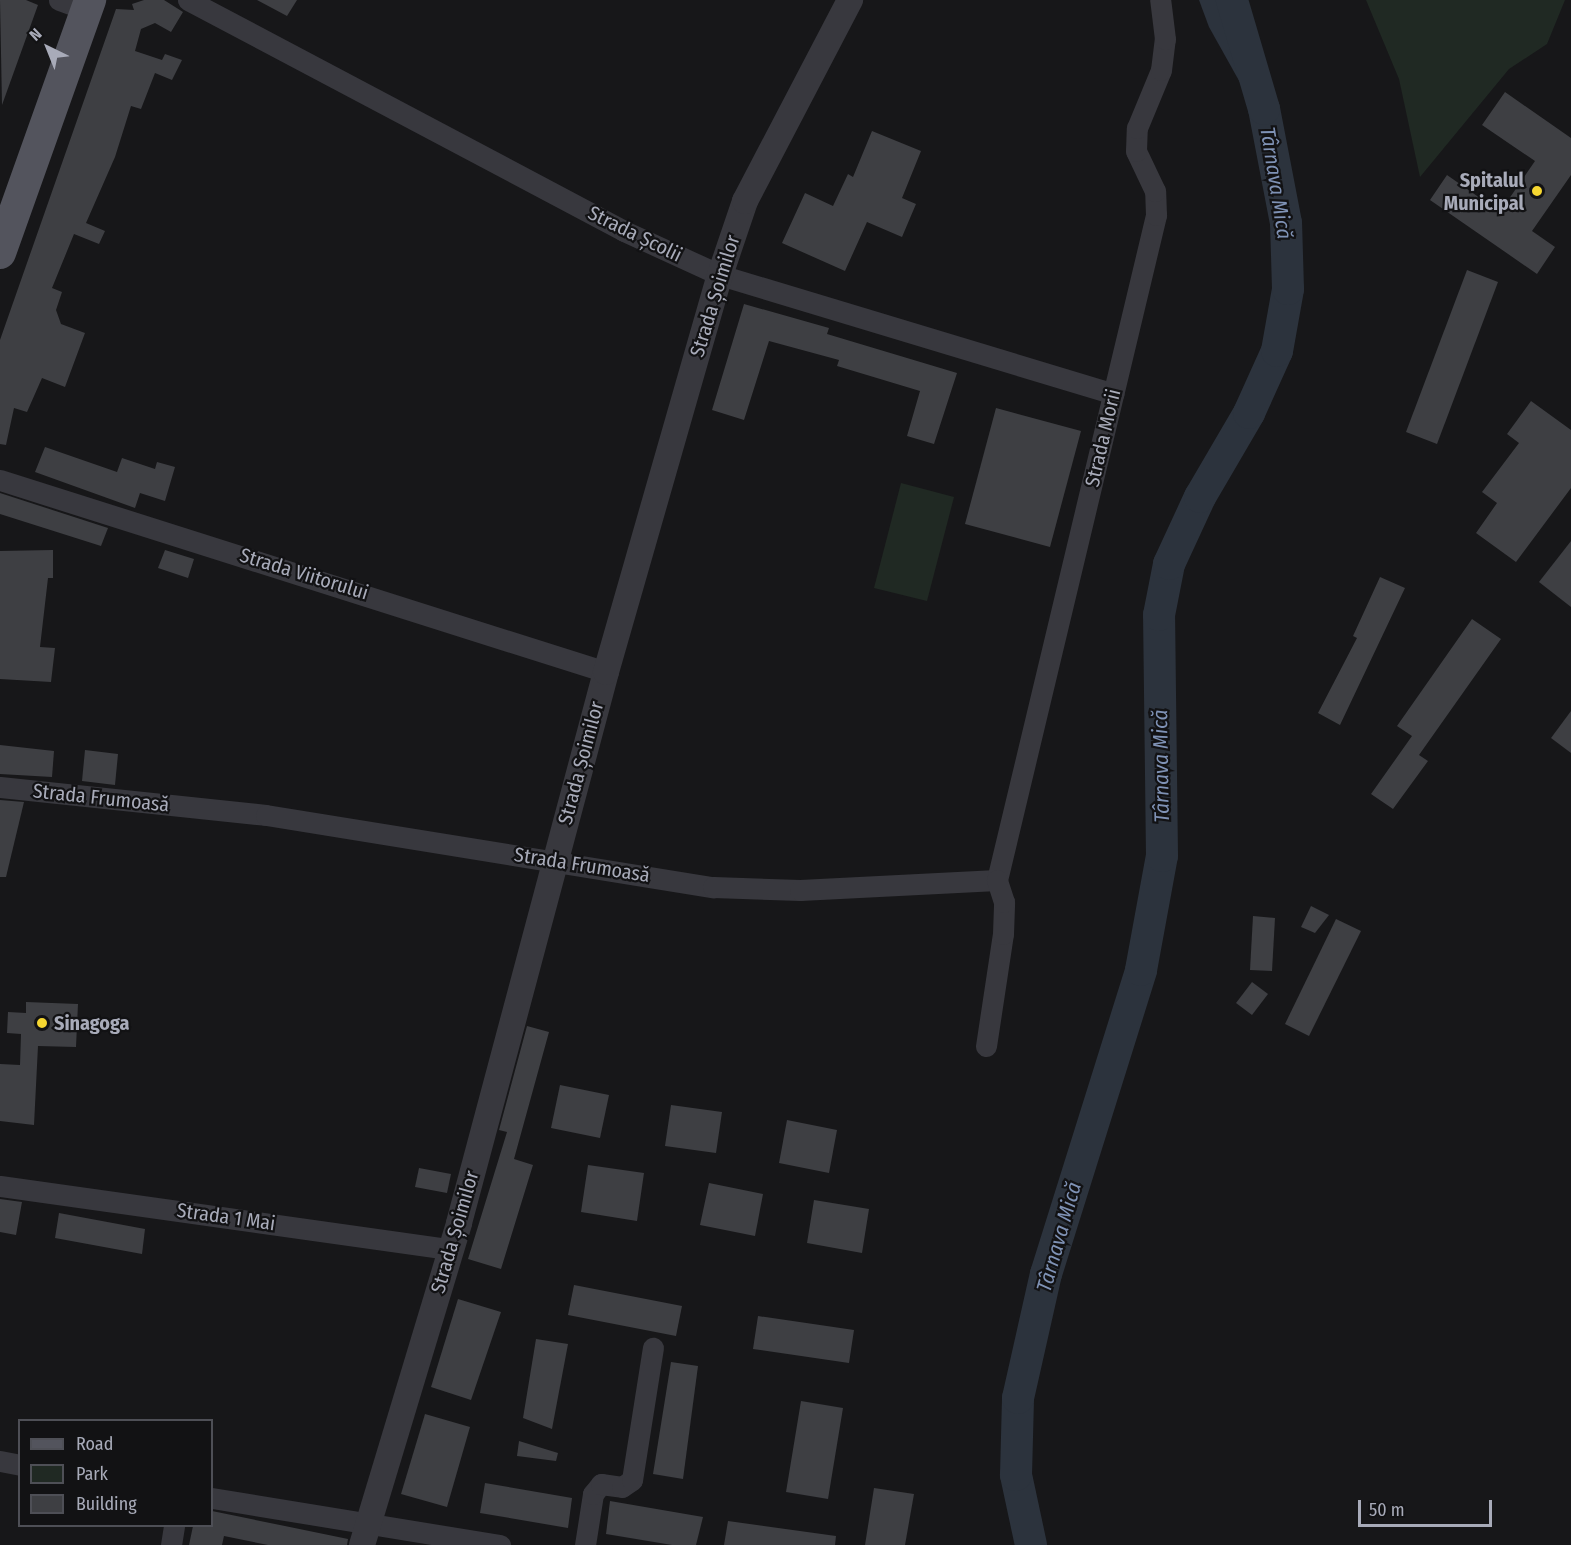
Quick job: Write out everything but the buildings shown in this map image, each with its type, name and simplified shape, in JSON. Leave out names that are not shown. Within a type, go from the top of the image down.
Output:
[{"type":"main road","points":[[0,253],[78,3]]},
{"type":"street","name":"Strada Școlii","points":[[188,0],[624,231],[720,275],[1113,394]]},
{"type":"street","name":"Strada Șoimilor","points":[[365,1535],[451,1249],[606,672],[720,275],[746,201],[850,0]]},
{"type":"street","name":"Strada Morii","points":[[997,880],[1156,215],[1155,191],[1136,151],[1137,128],[1161,70],[1165,39],[1160,0]]},
{"type":"street","name":"Strada Viitorului","points":[[0,480],[606,672]]},
{"type":"street","name":"Strada Frumoasă","points":[[0,787],[266,815],[713,886],[759,890],[997,880]]},
{"type":"street","points":[[986,1046],[1003,934],[1004,902],[997,880]]},
{"type":"street","name":"Strada 1 Mai","points":[[0,1186],[451,1249]]},
{"type":"street","points":[[585,1545],[593,1494],[601,1484],[622,1487],[632,1480],[653,1348]]},
{"type":"street","points":[[0,1461],[18,1465]]},
{"type":"street","points":[[213,1498],[365,1535],[500,1545]]},
{"type":"street","points":[[171,1545],[174,1527]]},
{"type":"green space","points":[[1366,0],[1565,0],[1547,44],[1509,69],[1420,177],[1399,79]]},
{"type":"green space","points":[[901,483],[954,497],[927,601],[874,588]]},
{"type":"shaded area","points":[[1199,0],[1247,0],[1271,93],[1247,95],[1209,27]]},
{"type":"waterway","name":"Târnava Mică","points":[[1031,1545],[1016,1475],[1018,1398],[1046,1274],[1141,970],[1162,856],[1159,615],[1169,564],[1200,497],[1249,413],[1277,351],[1288,289],[1286,223],[1264,109],[1232,0]]},
{"type":"place","name":"Spitalul Municipal","points":[[1537,191]]},
{"type":"place","name":"Sinagoga","points":[[42,1023]]}]
